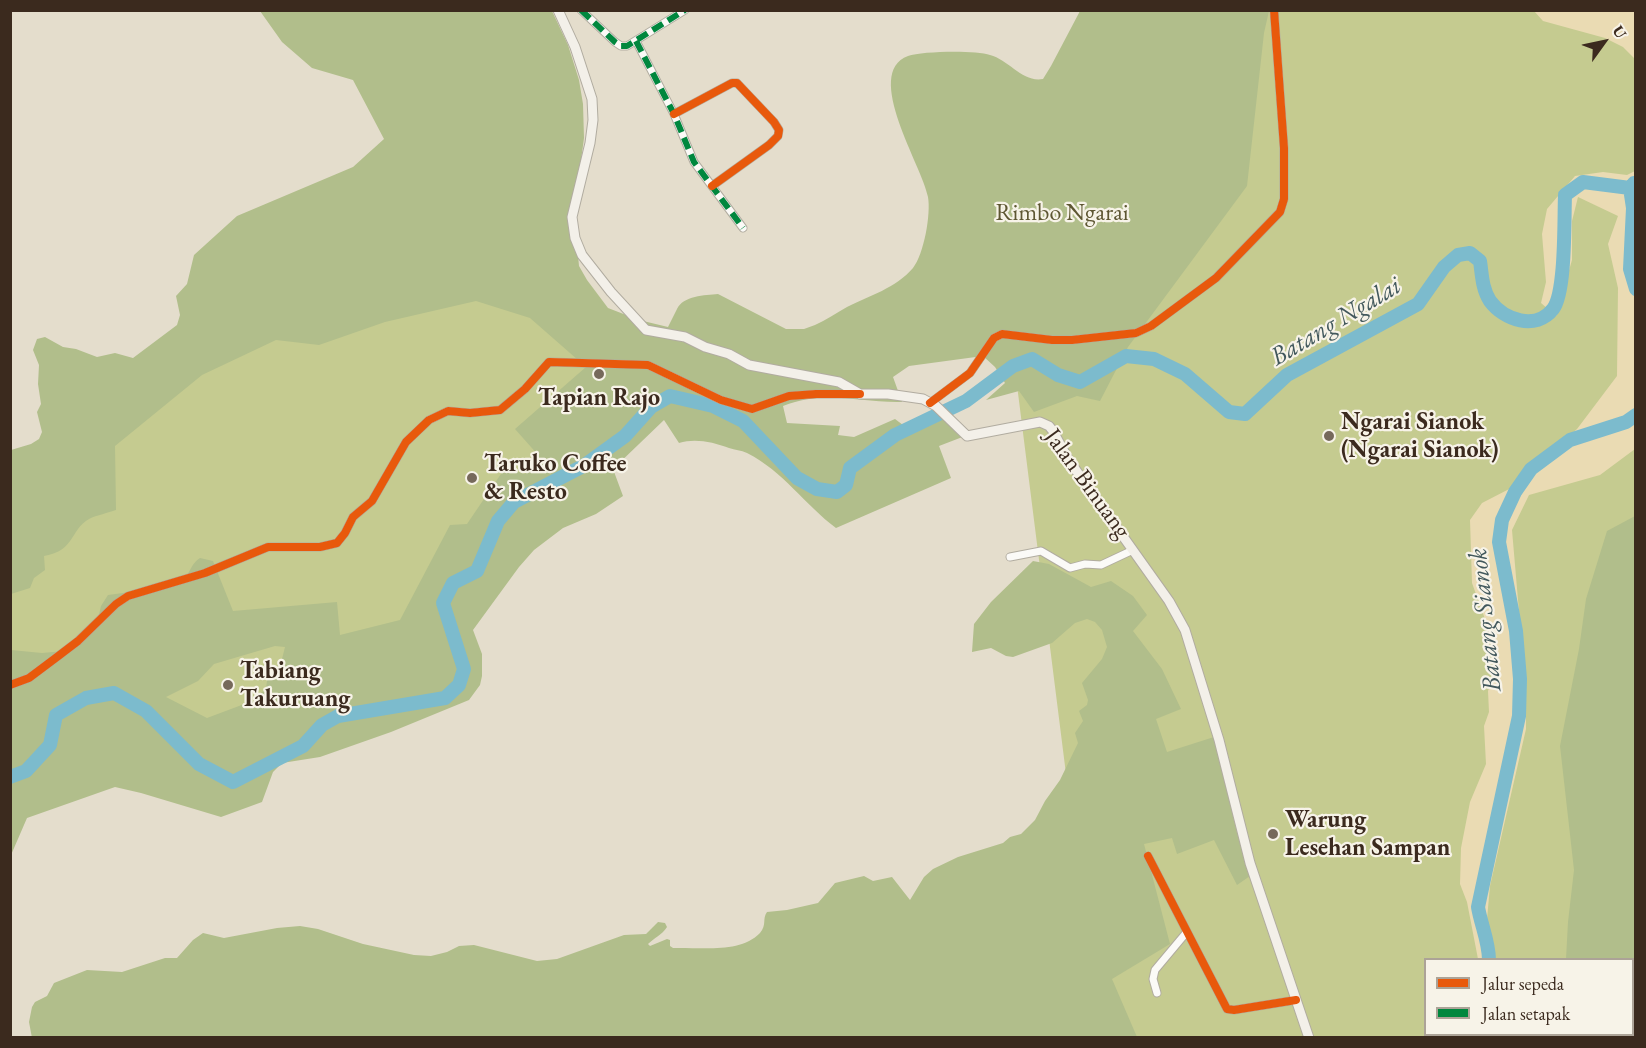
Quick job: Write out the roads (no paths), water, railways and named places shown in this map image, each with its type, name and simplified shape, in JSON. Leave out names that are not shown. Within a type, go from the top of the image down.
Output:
[{"type":"main road","name":"Jalan Binuang","points":[[558,10],[575,47],[592,99],[593,120],[590,143],[572,218],[575,238],[582,255],[646,330],[685,337],[705,347],[729,354],[749,365],[839,382],[860,394],[909,396],[933,405],[967,436],[1040,422],[1049,426],[1068,459],[1169,601],[1185,630],[1219,740],[1250,863],[1309,1038]]},
{"type":"street","points":[[581,10],[621,46],[627,46],[636,41],[685,10]]},
{"type":"street","points":[[933,405],[970,373],[994,338],[1002,334],[1072,340],[1136,333],[1151,326],[1216,279],[1280,212],[1284,199],[1284,148],[1274,10]]},
{"type":"street","points":[[636,41],[674,114],[694,162],[743,228]]},
{"type":"street","points":[[674,114],[737,83],[779,130],[778,136],[769,145],[712,186]]},
{"type":"street","points":[[10,685],[29,678],[57,657],[128,596],[205,573],[268,548],[320,547],[337,543],[353,517],[372,501],[406,442],[429,420],[448,411],[470,413],[500,410],[525,389],[549,362],[648,365],[721,400],[752,409],[789,396],[860,394]]},
{"type":"street","points":[[1010,557],[1041,551],[1070,568],[1085,564],[1101,566],[1133,550]]},
{"type":"street","points":[[1148,856],[1227,1009],[1234,1010],[1296,1000]]},
{"type":"street","points":[[1156,993],[1153,979],[1155,970],[1186,933]]},
{"type":"waterway","name":"Batang Ngalai","points":[[10,777],[26,771],[50,745],[56,715],[86,698],[114,693],[146,711],[199,764],[233,782],[303,746],[322,725],[338,716],[445,698],[459,685],[464,669],[443,603],[453,583],[477,571],[498,521],[514,502],[585,465],[625,436],[651,407],[670,396],[713,406],[743,421],[797,478],[817,489],[837,492],[846,485],[850,468],[895,435],[966,401],[1013,366],[1032,359],[1058,375],[1080,382],[1126,356],[1154,359],[1185,374],[1229,412],[1245,414],[1287,375],[1418,304],[1444,267],[1458,255],[1470,253],[1480,261],[1485,292],[1490,301],[1503,313],[1512,318],[1529,321],[1546,316],[1553,309],[1560,288],[1564,255],[1565,195],[1583,182],[1630,188]]},
{"type":"waterway","name":"Batang Sianok","points":[[1634,183],[1630,188],[1633,208],[1630,269],[1636,289]]},
{"type":"waterway","name":"Batang Sianok","points":[[1489,958],[1478,907],[1519,716],[1520,679],[1516,631],[1499,542],[1502,520],[1515,492],[1531,469],[1570,440],[1626,422],[1636,415]]},
{"type":"place","name":"Tapian Rajo","points":[[599,374]]},
{"type":"place","name":"Ngarai Sianok (Ngarai Sianok)","points":[[1329,436]]},
{"type":"place","name":"Taruko Coffee & Resto","points":[[472,478]]},
{"type":"place","name":"Tabiang Takuruang","points":[[228,685]]},
{"type":"place","name":"Warung Lesehan Sampan","points":[[1273,834]]},
{"type":"park label","name":"Rimbo Ngarai","points":[[1062,213]]}]
